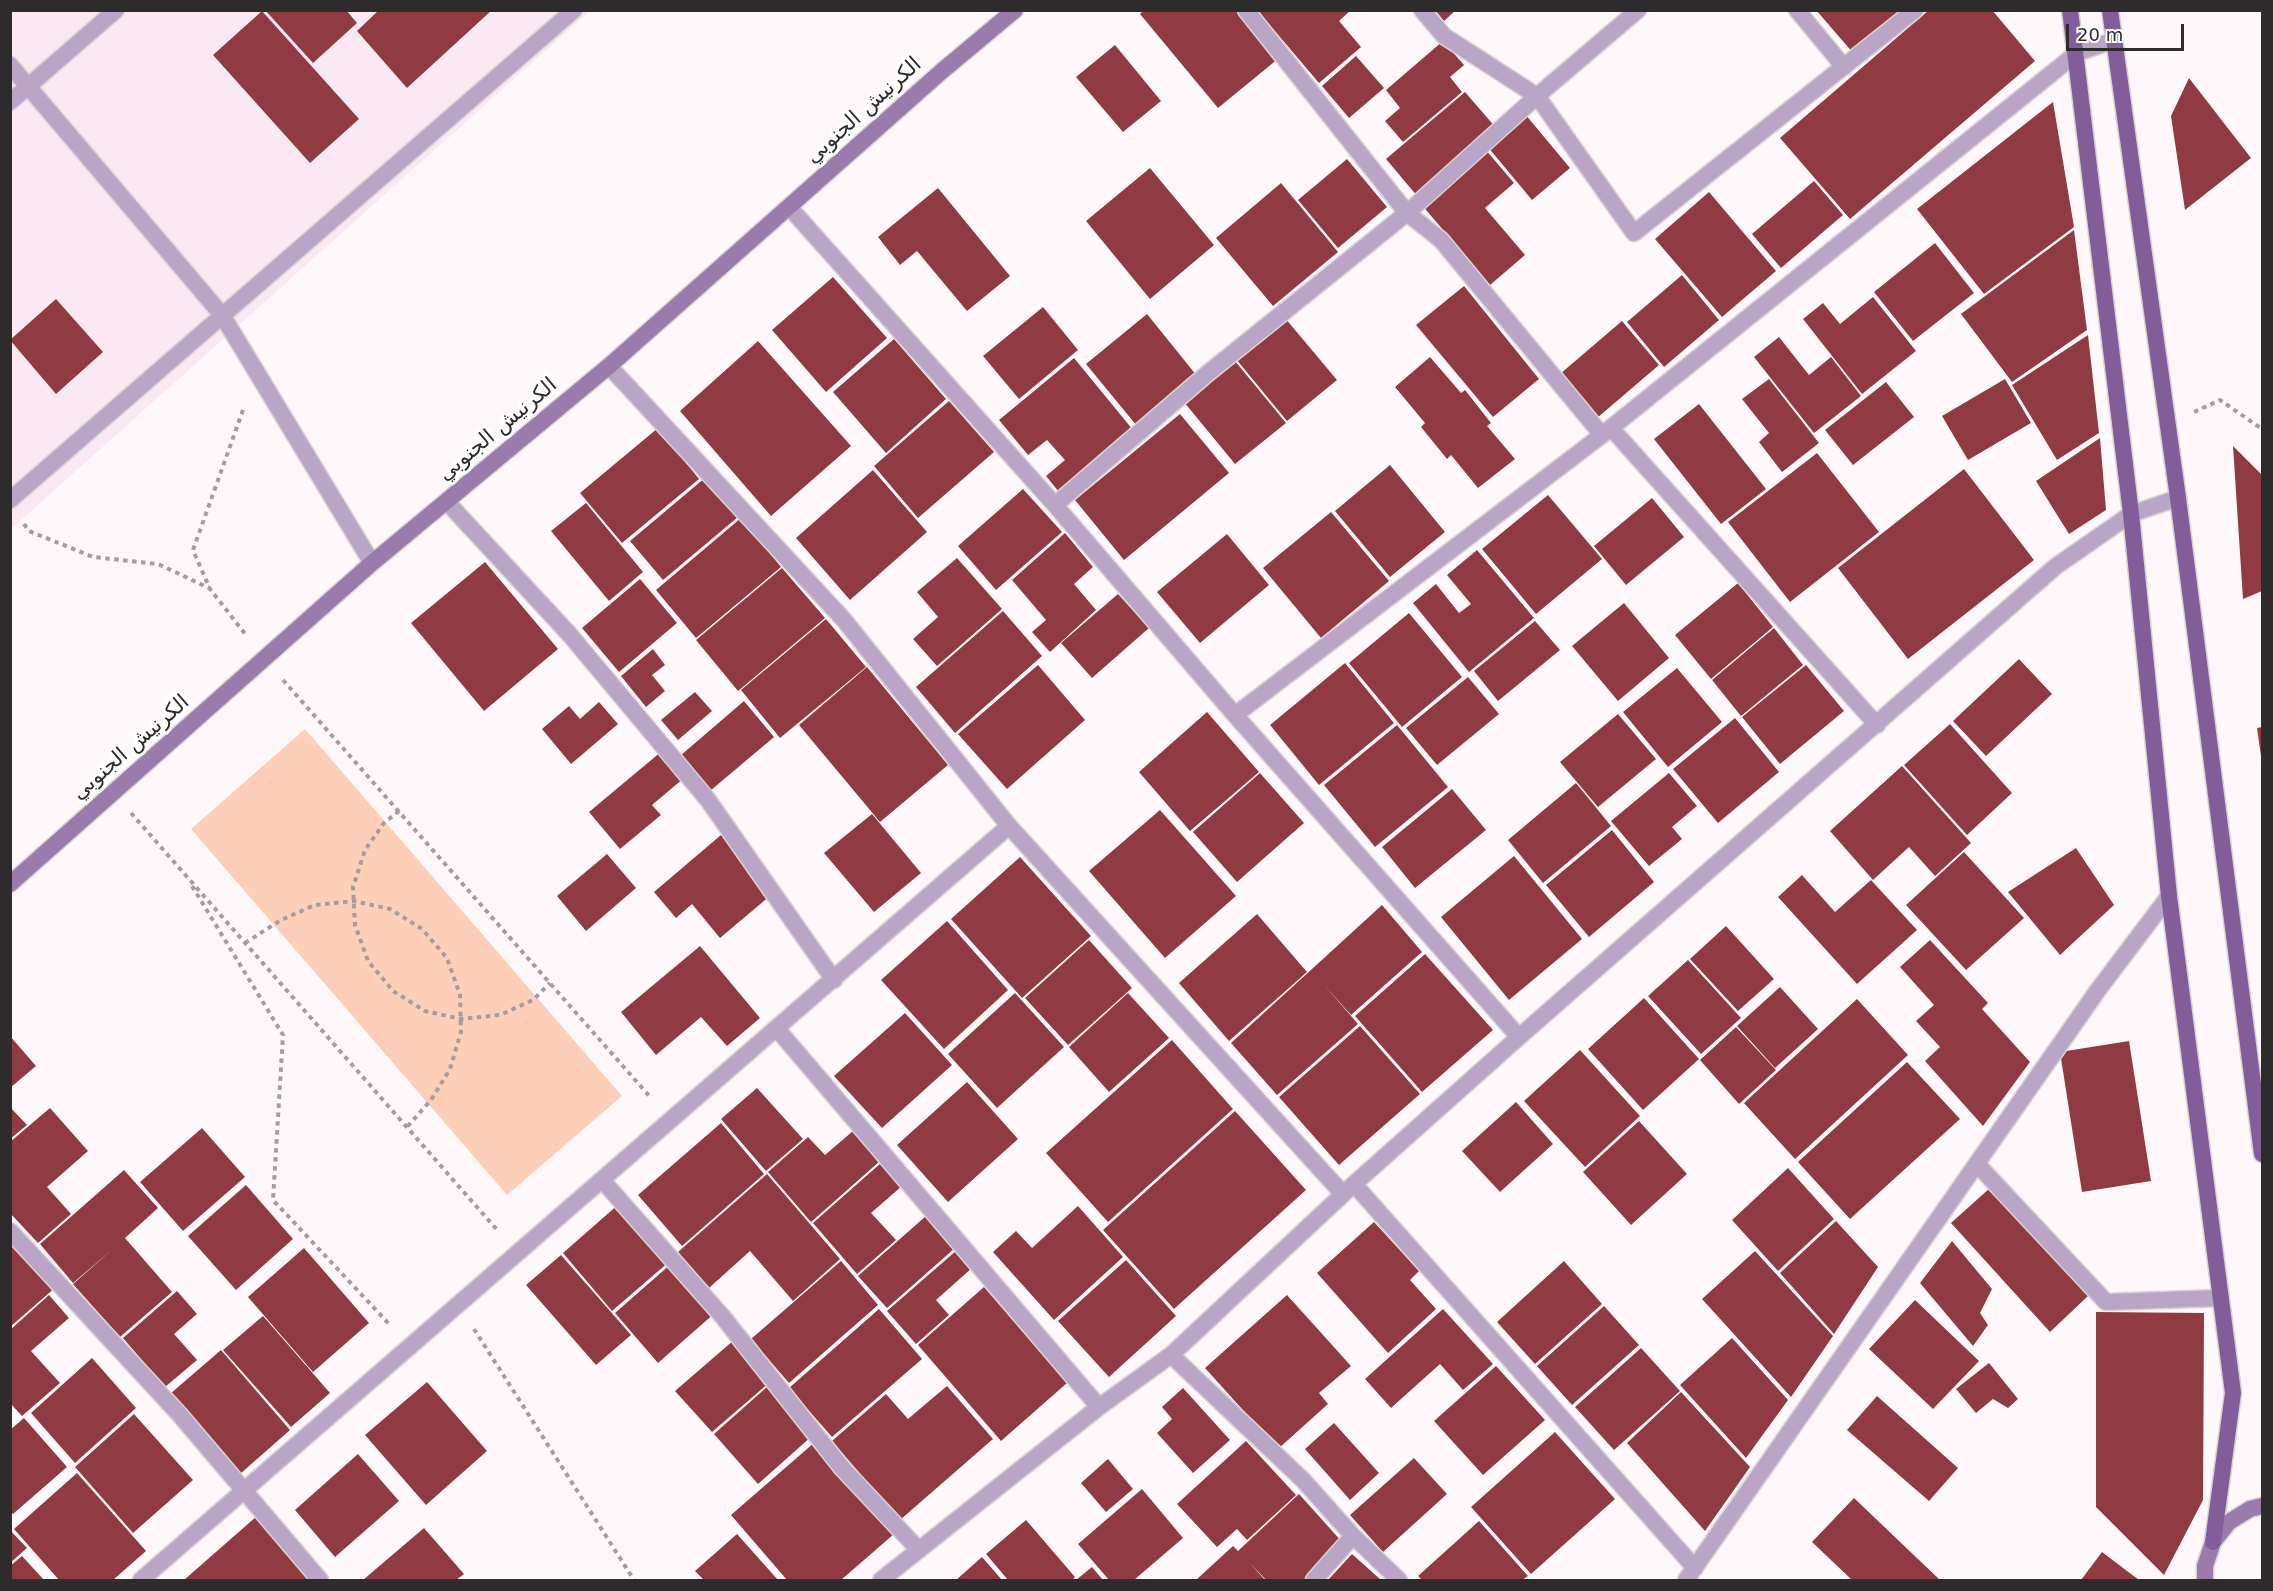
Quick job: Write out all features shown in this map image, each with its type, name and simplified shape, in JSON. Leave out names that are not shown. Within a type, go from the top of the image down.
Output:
[{"type":"main road","name":"الكرنيش الجنوبي","points":[[10,884],[372,563],[609,366],[942,71],[1015,10]]},
{"type":"main road","points":[[2070,10],[2078,53],[2131,514],[2169,896],[2233,1393],[2213,1542],[2205,1573],[2195,1581]]},
{"type":"main road","points":[[2110,10],[2178,498],[2262,1154]]},
{"type":"main road","points":[[2213,1542],[2229,1522],[2250,1509],[2262,1506]]},
{"type":"street","points":[[10,102],[116,10]]},
{"type":"street","points":[[14,508],[222,315],[574,10]]},
{"type":"street","points":[[1246,10],[1407,213],[1441,240],[1606,431],[1877,725]]},
{"type":"street","points":[[1422,10],[1444,36],[1537,96],[1634,233],[1915,10]]},
{"type":"street","points":[[1055,505],[1208,373],[1407,213],[1537,96],[1638,10]]},
{"type":"street","points":[[1797,10],[1844,67]]},
{"type":"street","points":[[1235,715],[1606,431],[2078,53],[2115,40]]},
{"type":"street","points":[[10,65],[222,315],[372,563]]},
{"type":"street","points":[[790,208],[1055,505],[1235,715],[1519,1036]]},
{"type":"street","points":[[609,366],[844,620],[1009,826],[1349,1189],[1691,1574],[2098,990],[2169,896]]},
{"type":"street","points":[[881,1581],[1099,1407],[1172,1355],[1349,1189],[1519,1036],[2055,567],[2131,514],[2178,498]]},
{"type":"street","points":[[447,502],[570,635],[708,800],[834,980]]},
{"type":"street","points":[[141,1581],[778,1030],[1009,826]]},
{"type":"street","points":[[778,1030],[1099,1407]]},
{"type":"street","points":[[1977,1164],[2106,1302],[2221,1298]]},
{"type":"street","points":[[602,1180],[723,1317],[842,1468],[919,1550]]},
{"type":"street","points":[[10,1231],[179,1414],[320,1581]]},
{"type":"street","points":[[1172,1355],[1303,1480],[1353,1536],[1399,1581]]},
{"type":"street","points":[[1314,1581],[1353,1536]]},
{"type":"path","points":[[2168,423],[2220,400],[2262,429]]},
{"type":"path","points":[[241,401],[243,412],[193,550],[210,588],[265,660],[671,1121]]},
{"type":"path","points":[[14,508],[29,531],[93,557],[158,564],[210,588]]},
{"type":"path","points":[[113,794],[519,1254]]},
{"type":"path","points":[[399,811],[384,824],[365,850],[353,887],[355,925],[368,961],[393,991],[425,1011],[461,1019],[500,1015],[533,1000],[550,983]]},
{"type":"path","points":[[185,875],[283,1035],[273,1200],[411,1347]]},
{"type":"path","points":[[245,943],[281,920],[315,905],[354,901],[390,909],[422,929],[447,958],[460,994],[461,1032],[450,1069],[431,1100],[407,1127]]},
{"type":"path","points":[[459,1306],[634,1581]]},
{"type":"shaded area","points":[[11,11],[590,11],[11,529]]},
{"type":"shaded area","points":[[305,729],[622,1096],[507,1195],[191,829]]},
{"type":"building","points":[[265,10],[346,10],[357,23],[313,63]]},
{"type":"building","points":[[379,10],[492,10],[407,88],[357,31]]},
{"type":"building","points":[[1144,10],[1240,10],[1279,58],[1218,108],[1140,14]]},
{"type":"building","points":[[1257,10],[1351,10],[1339,21],[1361,47],[1319,83]]},
{"type":"building","points":[[1435,10],[1456,10],[1444,21]]},
{"type":"building","points":[[1816,10],[1905,10],[1854,54]]},
{"type":"building","points":[[1929,10],[1992,10],[2035,61],[1850,219],[1780,138]]},
{"type":"building","points":[[262,11],[359,119],[310,163],[213,55]]},
{"type":"building","points":[[1443,41],[1464,65],[1450,77],[1462,92],[1403,142],[1385,121],[1400,108],[1386,90]]},
{"type":"building","points":[[1115,45],[1161,101],[1123,132],[1076,77]]},
{"type":"building","points":[[1356,56],[1384,88],[1349,118],[1322,86]]},
{"type":"building","points":[[2189,78],[2251,158],[2185,210],[2171,116]]},
{"type":"building","points":[[1465,92],[1497,129],[1418,197],[1386,159]]},
{"type":"building","points":[[2053,102],[2074,227],[1984,294],[1917,209]]},
{"type":"building","points":[[1525,114],[1570,168],[1532,200],[1487,146]]},
{"type":"building","points":[[1485,149],[1514,183],[1485,208],[1525,255],[1490,285],[1421,204]]},
{"type":"building","points":[[1347,159],[1387,207],[1338,248],[1298,200]]},
{"type":"building","points":[[1150,168],[1214,245],[1150,299],[1086,221]]},
{"type":"building","points":[[1814,181],[1843,215],[1781,268],[1752,234]]},
{"type":"building","points":[[1281,183],[1338,252],[1273,306],[1216,238]]},
{"type":"building","points":[[938,188],[1010,276],[967,311],[917,251],[900,265],[878,237]]},
{"type":"building","points":[[1709,192],[1776,271],[1722,317],[1655,239]]},
{"type":"building","points":[[2074,230],[2087,330],[2012,382],[1961,314]]},
{"type":"building","points":[[1935,243],[1974,293],[1913,341],[1874,292]]},
{"type":"building","points":[[1682,275],[1719,320],[1664,367],[1627,322]]},
{"type":"building","points":[[833,277],[887,338],[826,392],[772,330]]},
{"type":"building","points":[[1464,286],[1539,379],[1493,417],[1416,325]]},
{"type":"building","points":[[1873,297],[1916,351],[1862,394],[1803,319],[1823,303],[1840,324]]},
{"type":"building","points":[[56,299],[103,352],[56,394],[10,340]]},
{"type":"building","points":[[1043,307],[1078,350],[1019,399],[983,356]]},
{"type":"building","points":[[1147,314],[1197,376],[1137,426],[1086,364]]},
{"type":"building","points":[[1285,318],[1337,380],[1287,421],[1236,359]]},
{"type":"building","points":[[1622,321],[1659,365],[1597,418],[1560,374]]},
{"type":"building","points":[[2088,335],[2099,433],[2057,460],[2012,385]]},
{"type":"building","points":[[1779,337],[1809,375],[1831,357],[1861,396],[1814,433],[1754,357]]},
{"type":"building","points":[[894,339],[946,399],[886,453],[833,392]]},
{"type":"building","points":[[758,341],[851,446],[771,516],[680,411]]},
{"type":"building","points":[[1430,357],[1461,393],[1465,390],[1491,423],[1487,426],[1515,459],[1478,488],[1451,455],[1447,459],[1421,427],[1425,423],[1395,387]]},
{"type":"building","points":[[1074,358],[1133,430],[1059,492],[1046,476],[1065,460],[1047,440],[1028,455],[999,420]]},
{"type":"building","points":[[1235,361],[1286,423],[1235,464],[1184,402]]},
{"type":"building","points":[[1769,379],[1819,443],[1782,472],[1759,442],[1769,433],[1742,399]]},
{"type":"building","points":[[2005,379],[2031,423],[1968,460],[1942,416]]},
{"type":"building","points":[[1886,382],[1914,417],[1853,465],[1825,430]]},
{"type":"building","points":[[949,401],[994,452],[918,518],[874,466]]},
{"type":"building","points":[[1699,404],[1766,489],[1721,524],[1654,439]]},
{"type":"building","points":[[1180,414],[1229,473],[1124,560],[1075,500]]},
{"type":"building","points":[[658,428],[699,479],[622,543],[580,493]]},
{"type":"building","points":[[2100,438],[2106,510],[2069,534],[2036,481]]},
{"type":"building","points":[[2233,446],[2262,475],[2262,591],[2243,599]]},
{"type":"building","points":[[1817,453],[1879,532],[1790,602],[1728,522]]},
{"type":"building","points":[[1390,465],[1445,532],[1390,577],[1335,511]]},
{"type":"building","points":[[1964,469],[2034,560],[1908,659],[1838,568]]},
{"type":"building","points":[[873,470],[927,532],[850,600],[796,538]]},
{"type":"building","points":[[706,477],[738,517],[663,580],[630,541]]},
{"type":"building","points":[[1023,489],[1062,532],[996,590],[958,546]]},
{"type":"building","points":[[1548,495],[1602,559],[1536,614],[1482,549]]},
{"type":"building","points":[[1652,498],[1684,537],[1626,585],[1594,546]]},
{"type":"building","points":[[586,503],[643,572],[609,601],[551,531]]},
{"type":"building","points":[[1331,512],[1389,581],[1321,638],[1263,568]]},
{"type":"building","points":[[741,518],[781,567],[696,638],[656,590]]},
{"type":"building","points":[[1065,533],[1093,567],[1074,584],[1096,610],[1050,652],[1032,632],[1046,620],[1012,580]]},
{"type":"building","points":[[1227,534],[1269,585],[1200,643],[1157,592]]},
{"type":"building","points":[[1477,550],[1534,618],[1469,672],[1413,603],[1436,584],[1459,613],[1471,604],[1447,575]]},
{"type":"building","points":[[957,558],[1002,609],[937,666],[913,639],[938,617],[917,592]]},
{"type":"building","points":[[485,562],[558,649],[484,711],[411,623]]},
{"type":"building","points":[[782,568],[825,618],[738,691],[696,640]]},
{"type":"building","points":[[640,579],[677,623],[619,672],[582,628]]},
{"type":"building","points":[[1738,583],[1773,627],[1711,679],[1675,635]]},
{"type":"building","points":[[1118,594],[1149,628],[1092,678],[1061,643]]},
{"type":"building","points":[[1624,603],[1669,658],[1618,701],[1572,646]]},
{"type":"building","points":[[1003,611],[1042,656],[955,733],[916,687]]},
{"type":"building","points":[[1409,613],[1462,677],[1402,727],[1349,663]]},
{"type":"building","points":[[826,619],[866,667],[780,738],[741,690]]},
{"type":"building","points":[[1535,621],[1560,650],[1498,701],[1474,671]]},
{"type":"building","points":[[1774,628],[1803,665],[1741,716],[1712,680]]},
{"type":"building","points":[[653,649],[665,665],[652,675],[665,691],[646,707],[621,676]]},
{"type":"building","points":[[2019,659],[2052,694],[1986,756],[1953,721]]},
{"type":"building","points":[[1345,663],[1394,723],[1319,785],[1270,725]]},
{"type":"building","points":[[1038,665],[1085,720],[1007,789],[958,734]]},
{"type":"building","points":[[1806,665],[1844,711],[1780,764],[1742,717]]},
{"type":"building","points":[[867,667],[948,765],[880,822],[799,725]]},
{"type":"building","points":[[1677,668],[1722,722],[1668,767],[1623,712]]},
{"type":"building","points":[[1468,677],[1499,714],[1437,765],[1406,728]]},
{"type":"building","points":[[695,692],[712,711],[678,740],[661,720]]},
{"type":"building","points":[[744,701],[774,737],[710,791],[680,756]]},
{"type":"building","points":[[599,702],[618,724],[571,764],[542,729],[569,706],[580,719]]},
{"type":"building","points":[[1207,712],[1259,772],[1190,831],[1139,772]]},
{"type":"building","points":[[1618,714],[1656,759],[1598,807],[1560,762]]},
{"type":"building","points":[[1735,718],[1779,772],[1718,823],[1673,769]]},
{"type":"building","points":[[1950,724],[2012,793],[1967,835],[1904,765]]},
{"type":"building","points":[[1397,725],[1448,787],[1375,847],[1324,785]]},
{"type":"building","points":[[2262,727],[2262,756],[2261,756],[2257,728]]},
{"type":"building","points":[[662,751],[684,778],[652,805],[661,815],[620,849],[589,812]]},
{"type":"building","points":[[1902,766],[1971,843],[1935,876],[1909,847],[1873,880],[1830,831]]},
{"type":"building","points":[[1260,773],[1304,823],[1237,882],[1193,832]]},
{"type":"building","points":[[1669,773],[1697,806],[1672,827],[1682,839],[1649,866],[1611,821]]},
{"type":"building","points":[[1576,783],[1611,826],[1543,883],[1508,840]]},
{"type":"building","points":[[1452,789],[1486,830],[1415,888],[1382,847]]},
{"type":"building","points":[[1160,810],[1236,896],[1165,958],[1089,871]]},
{"type":"building","points":[[872,814],[921,873],[874,912],[824,853]]},
{"type":"building","points":[[1612,830],[1654,882],[1589,937],[1546,885]]},
{"type":"building","points":[[721,835],[771,895],[720,938],[692,904],[676,918],[654,892]]},
{"type":"building","points":[[2076,848],[2114,905],[2060,955],[2008,892]]},
{"type":"building","points":[[1964,852],[2024,918],[1966,970],[1906,905]]},
{"type":"building","points":[[607,854],[636,888],[586,931],[557,896]]},
{"type":"building","points":[[1514,856],[1582,939],[1509,1000],[1441,917]]},
{"type":"building","points":[[1020,857],[1091,936],[1022,998],[951,919]]},
{"type":"building","points":[[1802,875],[1835,912],[1871,880],[1917,930],[1857,984],[1778,897]]},
{"type":"building","points":[[1382,905],[1422,952],[1351,1015],[1324,985],[1358,1024],[1277,1095],[1231,1043]]},
{"type":"building","points":[[1257,914],[1307,972],[1229,1041],[1179,983]]},
{"type":"building","points":[[947,921],[1008,990],[944,1049],[881,980]]},
{"type":"building","points":[[1726,926],[1774,979],[1738,1011],[1690,959]]},
{"type":"building","points":[[1089,940],[1132,988],[1068,1045],[1025,998]]},
{"type":"building","points":[[1930,940],[1988,1003],[1982,1009],[2030,1062],[1983,1126],[1925,1061],[1940,1047],[1916,1021],[1934,1005],[1900,967]]},
{"type":"building","points":[[700,946],[760,1018],[727,1046],[701,1017],[656,1055],[621,1012]]},
{"type":"building","points":[[1425,954],[1493,1030],[1422,1092],[1355,1016]]},
{"type":"building","points":[[1688,960],[1741,1018],[1701,1054],[1648,996]]},
{"type":"building","points":[[1780,987],[1818,1029],[1775,1068],[1737,1026]]},
{"type":"building","points":[[1015,993],[1064,1047],[997,1108],[948,1054]]},
{"type":"building","points":[[1128,993],[1169,1038],[1109,1092],[1069,1047]]},
{"type":"building","points":[[1644,998],[1699,1059],[1643,1110],[1588,1049]]},
{"type":"building","points":[[1857,999],[1908,1055],[1795,1159],[1744,1103]]},
{"type":"building","points":[[905,1013],[952,1065],[882,1128],[834,1076]]},
{"type":"building","points":[[1360,1026],[1420,1094],[1339,1165],[1279,1097]]},
{"type":"building","points":[[1736,1027],[1776,1070],[1739,1104],[1700,1060]]},
{"type":"building","points":[[10,1036],[36,1066],[10,1088]]},
{"type":"building","points":[[1172,1040],[1233,1109],[1108,1222],[1046,1153]]},
{"type":"building","points":[[2129,1041],[2151,1181],[2082,1192],[2060,1052]]},
{"type":"building","points":[[1580,1050],[1640,1116],[1585,1167],[1524,1101]]},
{"type":"building","points":[[1907,1062],[1960,1119],[1850,1219],[1798,1162]]},
{"type":"building","points":[[967,1082],[1018,1139],[948,1202],[897,1145]]},
{"type":"building","points":[[757,1088],[803,1139],[766,1171],[721,1119]]},
{"type":"building","points":[[1516,1102],[1553,1144],[1500,1192],[1462,1151]]},
{"type":"building","points":[[10,1107],[27,1125],[10,1139]]},
{"type":"building","points":[[50,1108],[88,1151],[47,1187],[71,1214],[38,1243],[10,1213],[10,1142]]},
{"type":"building","points":[[1235,1111],[1306,1190],[1174,1309],[1103,1230]]},
{"type":"building","points":[[1639,1121],[1687,1174],[1631,1225],[1583,1172]]},
{"type":"building","points":[[721,1123],[764,1174],[682,1246],[638,1195]]},
{"type":"building","points":[[202,1128],[245,1177],[183,1231],[140,1182]]},
{"type":"building","points":[[853,1131],[880,1161],[811,1222],[768,1172],[808,1137],[825,1155]]},
{"type":"building","points":[[881,1163],[902,1186],[871,1213],[896,1240],[857,1274],[813,1223]]},
{"type":"building","points":[[1788,1168],[1834,1219],[1778,1271],[1732,1220]]},
{"type":"building","points":[[124,1170],[158,1208],[125,1238],[172,1292],[120,1337],[73,1284],[114,1248],[73,1283],[40,1244]]},
{"type":"building","points":[[767,1174],[840,1259],[793,1301],[750,1251],[709,1288],[678,1252]]},
{"type":"building","points":[[246,1185],[293,1239],[236,1290],[188,1236]]},
{"type":"building","points":[[1990,1188],[2088,1296],[2050,1332],[1951,1223]]},
{"type":"building","points":[[620,1203],[670,1261],[612,1311],[563,1253]]},
{"type":"building","points":[[1078,1206],[1123,1257],[1054,1320],[993,1252],[1016,1231],[1032,1248]]},
{"type":"building","points":[[926,1216],[955,1248],[887,1308],[858,1276]]},
{"type":"building","points":[[1836,1221],[1878,1267],[1834,1334],[1780,1273]]},
{"type":"building","points":[[1374,1222],[1419,1271],[1410,1280],[1436,1309],[1388,1353],[1317,1273]]},
{"type":"building","points":[[10,1234],[57,1286],[10,1327]]},
{"type":"building","points":[[1952,1241],[1992,1289],[1980,1313],[1988,1325],[1973,1346],[1920,1283]]},
{"type":"building","points":[[304,1248],[369,1323],[313,1372],[248,1297]]},
{"type":"building","points":[[957,1250],[972,1268],[936,1300],[949,1315],[916,1344],[887,1311]]},
{"type":"building","points":[[1755,1251],[1833,1336],[1791,1397],[1702,1299]]},
{"type":"building","points":[[561,1255],[631,1335],[596,1365],[526,1285]]},
{"type":"building","points":[[1126,1260],[1176,1316],[1109,1377],[1058,1321]]},
{"type":"building","points":[[841,1261],[878,1305],[789,1383],[751,1339]]},
{"type":"building","points":[[1564,1261],[1602,1304],[1535,1364],[1497,1322]]},
{"type":"building","points":[[672,1263],[716,1312],[658,1363],[615,1313]]},
{"type":"building","points":[[984,1287],[1067,1383],[1001,1441],[918,1345]]},
{"type":"building","points":[[177,1291],[197,1314],[174,1334],[197,1360],[165,1387],[123,1338]]},
{"type":"building","points":[[49,1295],[69,1318],[31,1351],[60,1383],[22,1416],[10,1403],[10,1330]]},
{"type":"building","points":[[1287,1295],[1351,1366],[1319,1393],[1328,1404],[1278,1449],[1205,1368]]},
{"type":"building","points":[[1915,1300],[1979,1361],[1933,1409],[1869,1349]]},
{"type":"building","points":[[1604,1306],[1639,1345],[1572,1405],[1537,1366]]},
{"type":"building","points":[[879,1309],[922,1359],[832,1437],[789,1388]]},
{"type":"building","points":[[1443,1309],[1493,1364],[1463,1390],[1440,1364],[1391,1408],[1365,1379]]},
{"type":"building","points":[[2096,1312],[2204,1313],[2203,1500],[2164,1575],[2096,1507]]},
{"type":"building","points":[[263,1316],[330,1393],[291,1427],[223,1350]]},
{"type":"building","points":[[1732,1338],[1788,1400],[1746,1458],[1680,1385]]},
{"type":"building","points":[[734,1340],[770,1382],[712,1432],[675,1391]]},
{"type":"building","points":[[1641,1348],[1680,1391],[1614,1450],[1575,1407]]},
{"type":"building","points":[[221,1350],[290,1430],[240,1474],[170,1394]]},
{"type":"building","points":[[92,1358],[136,1408],[75,1463],[31,1413]]},
{"type":"building","points":[[1989,1363],[2018,1399],[2008,1408],[1993,1399],[1976,1413],[1956,1389]]},
{"type":"building","points":[[1496,1366],[1545,1420],[1483,1475],[1434,1421]]},
{"type":"building","points":[[427,1382],[487,1451],[426,1505],[365,1435]]},
{"type":"building","points":[[768,1386],[812,1436],[758,1484],[714,1434]]},
{"type":"building","points":[[947,1386],[993,1439],[900,1520],[832,1441],[886,1394],[908,1419]]},
{"type":"building","points":[[1183,1388],[1230,1440],[1193,1473],[1157,1433],[1172,1419],[1162,1407]]},
{"type":"building","points":[[1681,1392],[1750,1467],[1705,1531],[1627,1443]]},
{"type":"building","points":[[1877,1396],[1958,1468],[1929,1501],[1847,1430]]},
{"type":"building","points":[[134,1414],[193,1480],[133,1533],[75,1467]]},
{"type":"building","points":[[24,1418],[67,1467],[13,1514],[10,1511],[10,1430]]},
{"type":"building","points":[[1334,1423],[1379,1473],[1350,1500],[1305,1449]]},
{"type":"building","points":[[1555,1432],[1615,1499],[1531,1574],[1471,1507]]},
{"type":"building","points":[[1246,1441],[1296,1495],[1247,1540],[1237,1529],[1217,1547],[1177,1504]]},
{"type":"building","points":[[815,1442],[894,1534],[841,1580],[787,1580],[731,1515]]},
{"type":"building","points":[[358,1454],[399,1501],[335,1557],[295,1510]]},
{"type":"building","points":[[1414,1458],[1447,1494],[1383,1552],[1350,1515]]},
{"type":"building","points":[[1108,1459],[1133,1489],[1106,1512],[1081,1483]]},
{"type":"building","points":[[77,1473],[146,1551],[113,1580],[59,1580],[14,1529]]},
{"type":"building","points":[[1142,1489],[1183,1538],[1134,1580],[1109,1580],[1078,1544]]},
{"type":"building","points":[[1299,1494],[1343,1543],[1311,1580],[1266,1580],[1249,1562],[1265,1580],[1196,1580],[1233,1546],[1238,1551]]},
{"type":"building","points":[[1854,1498],[1940,1580],[1852,1580],[1812,1542]]},
{"type":"building","points":[[257,1516],[315,1580],[184,1580]]},
{"type":"building","points":[[1026,1520],[1075,1577],[1072,1580],[1008,1580],[986,1554]]},
{"type":"building","points":[[1479,1521],[1528,1576],[1522,1580],[1422,1580],[1418,1576]]},
{"type":"building","points":[[424,1528],[464,1574],[456,1580],[363,1580]]},
{"type":"building","points":[[10,1530],[27,1548],[10,1563]]},
{"type":"building","points":[[737,1534],[778,1580],[704,1580],[695,1571]]},
{"type":"building","points":[[2102,1552],[2139,1580],[2081,1580]]},
{"type":"building","points":[[1352,1554],[1381,1580],[1328,1580]]},
{"type":"building","points":[[22,1556],[44,1580],[10,1580],[10,1566]]},
{"type":"building","points":[[982,1557],[1002,1580],[956,1580]]},
{"type":"building","points":[[1092,1567],[1103,1580],[1076,1580]]}]
